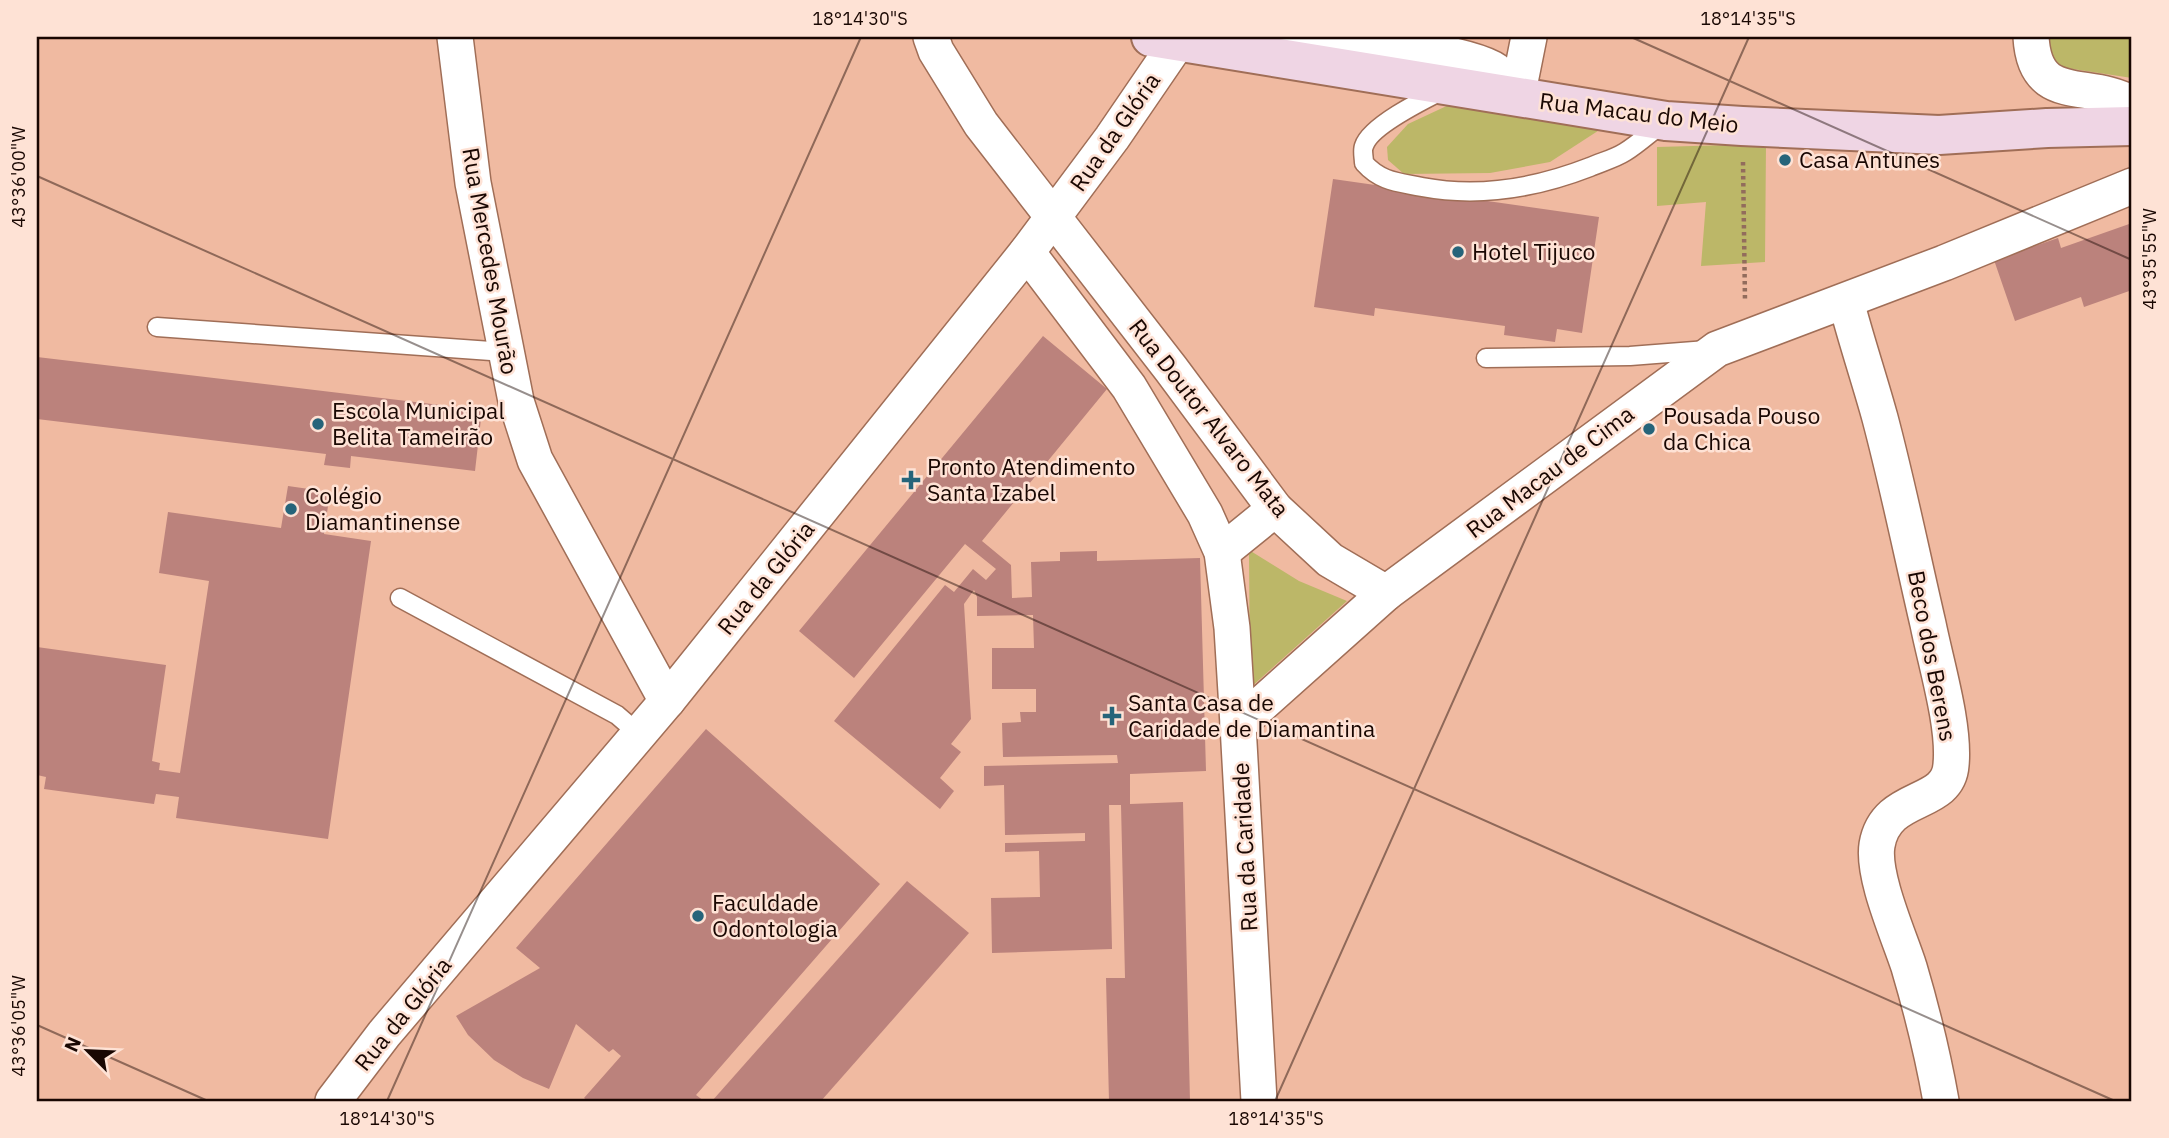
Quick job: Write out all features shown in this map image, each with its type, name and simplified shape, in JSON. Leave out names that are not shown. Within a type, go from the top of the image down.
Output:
[{"type":"main road","name":"Rua Macau do Meio","points":[[1165,38],[1666,121],[1939,135],[2132,125]]},
{"type":"street","name":"Rua Mercedes Mourão","points":[[455,37],[473,183],[516,401],[535,460],[667,701]]},
{"type":"street","name":"Rua Doutor Alvaro Mata","points":[[931,37],[936,51],[981,124],[1171,369],[1275,509],[1330,561],[1386,593]]},
{"type":"street","points":[[1511,96],[1530,37]]},
{"type":"street","points":[[2031,37],[2037,69],[2047,80],[2066,87],[2121,97],[2132,104]]},
{"type":"street","name":"Rua da Glória","points":[[334,1101],[384,1034],[667,701],[1027,252],[1054,217],[1165,38]]},
{"type":"street","points":[[1272,57],[1313,42],[1353,40],[1406,48],[1475,60],[1498,72],[1511,96]]},
{"type":"street","name":"Rua Macau de Cima","points":[[1238,725],[1386,593],[1732,343],[1846,301],[2132,186]]},
{"type":"street","name":"Rua da Caridade","points":[[1027,252],[1129,387],[1191,490],[1222,551],[1232,628],[1259,1101]]},
{"type":"street","name":"Beco dos Berens","points":[[1846,301],[1880,418],[1910,537],[1944,695],[1949,735],[1951,766],[1947,781],[1934,794],[1907,804],[1886,821],[1877,846],[1880,878],[1909,969],[1933,1059],[1941,1101]]},
{"type":"street","points":[[1222,551],[1275,509]]},
{"type":"lane","points":[[1452,86],[1409,106],[1373,134],[1364,146],[1364,163],[1375,174],[1391,181],[1433,189],[1472,192],[1510,190],[1567,176],[1623,153],[1666,121]]},
{"type":"lane","points":[[157,327],[505,352]]},
{"type":"lane","points":[[1486,358],[1630,356],[1732,343]]},
{"type":"lane","points":[[400,597],[617,715],[639,734]]},
{"type":"path","points":[[1732,343],[1742,127]]},
{"type":"shaded area","points":[[2049,37],[2132,37],[2132,78],[2053,66]]},
{"type":"shaded area","points":[[1453,103],[1604,127],[1550,162],[1490,173],[1404,174],[1388,160],[1387,147],[1408,124]]},
{"type":"shaded area","points":[[1766,144],[1765,262],[1701,266],[1706,202],[1657,206],[1657,147]]},
{"type":"shaded area","points":[[1249,550],[1299,581],[1347,601],[1250,688]]},
{"type":"building","name":"Hotel Tijuco","points":[[1333,179],[1599,217],[1582,333],[1557,329],[1555,342],[1504,335],[1505,326],[1375,308],[1374,316],[1314,307]]},
{"type":"building","points":[[2132,223],[2132,290],[2084,307],[2081,297],[2015,321],[1994,260],[2058,238],[2061,248]]},
{"type":"building","name":"Santa Casa de Caridade de Diamantina","points":[[1043,336],[1107,389],[982,541],[1011,565],[1012,598],[1032,597],[1031,562],[1060,561],[1060,552],[1097,551],[1097,561],[1200,558],[1206,771],[1130,774],[1130,804],[1183,802],[1190,1101],[1109,1101],[1106,978],[1125,978],[1121,805],[1109,805],[1112,949],[992,953],[991,898],[1040,897],[1039,851],[1005,852],[1005,843],[1085,841],[1085,833],[1005,835],[1004,785],[984,786],[984,766],[1118,763],[1117,755],[1003,757],[1002,723],[1021,722],[1020,712],[1036,712],[1036,689],[992,689],[992,648],[1034,648],[1033,615],[977,616],[977,597],[974,590],[964,604],[971,719],[951,744],[961,752],[940,778],[954,791],[940,809],[834,721],[945,585],[954,592],[973,569],[986,580],[996,569],[965,544],[854,678],[799,631]]},
{"type":"building","points":[[37,357],[482,410],[475,471],[351,456],[350,468],[324,465],[326,454],[37,419]]},
{"type":"building","points":[[288,486],[330,492],[324,534],[371,541],[328,839],[176,818],[179,797],[156,794],[154,804],[44,789],[46,777],[37,775],[37,647],[166,665],[152,761],[160,763],[159,770],[180,773],[209,581],[159,573],[168,512],[281,528]]},
{"type":"building","name":"Faculdade Odontologia","points":[[706,729],[880,884],[696,1095],[704,1101],[588,1101],[584,1098],[621,1056],[613,1049],[609,1052],[576,1024],[549,1089],[523,1078],[494,1060],[468,1035],[456,1016],[540,968],[516,948]]},
{"type":"building","name":"Faculdade Odontologia","points":[[907,881],[969,933],[821,1101],[712,1101]]},
{"type":"place","name":"Casa Antunes","points":[[1785,160]]},
{"type":"place","name":"Hotel Tijuco","points":[[1458,252]]},
{"type":"place","name":"Escola Municipal Belita Tameirão","points":[[318,424]]},
{"type":"place","name":"Pousada Pouso da Chica","points":[[1649,429]]},
{"type":"place","name":"Pronto Atendimento Santa Izabel","points":[[911,480]]},
{"type":"place","name":"Colégio Diamantinense","points":[[291,509]]},
{"type":"place","name":"Santa Casa de Caridade de Diamantina","points":[[1112,716]]},
{"type":"place","name":"Faculdade Odontologia","points":[[698,916]]}]
